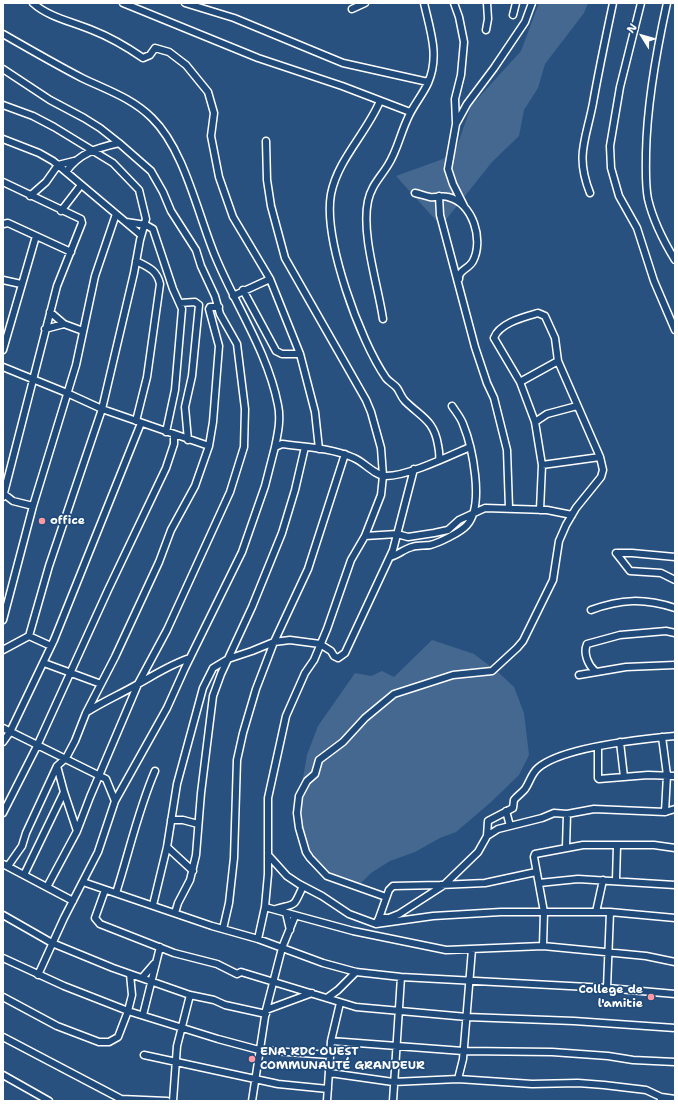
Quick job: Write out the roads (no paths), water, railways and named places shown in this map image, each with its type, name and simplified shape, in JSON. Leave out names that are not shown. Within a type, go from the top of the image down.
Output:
[{"type":"street","points":[[33,3],[53,15],[93,30],[123,45],[143,58],[150,55],[155,48],[169,52],[186,64],[208,92],[214,113],[211,131],[212,144],[219,177],[229,208],[270,279],[300,354],[315,412],[319,449]]},
{"type":"street","points":[[123,3],[258,58],[342,86],[410,112]]},
{"type":"street","points":[[185,3],[234,18],[342,63],[428,82]]},
{"type":"street","points":[[352,9],[365,3]]},
{"type":"street","points":[[383,319],[374,281],[368,237],[368,202],[371,189],[388,165],[396,149],[410,112],[428,82],[433,65],[434,48],[424,3]]},
{"type":"street","points":[[454,3],[459,17],[464,42],[461,75],[455,99],[456,124],[448,169],[453,184],[471,216],[477,234],[477,248],[473,262],[458,276],[460,287]]},
{"type":"street","points":[[486,30],[488,19],[487,3]]},
{"type":"street","points":[[513,15],[516,3]]},
{"type":"street","points":[[456,124],[467,104],[494,68],[525,22],[532,3]]},
{"type":"street","points":[[590,193],[584,178],[583,143],[613,3]]},
{"type":"street","points":[[641,3],[620,87],[610,146],[611,168],[619,196],[637,228],[654,281],[675,330]]},
{"type":"street","points":[[667,3],[652,83],[647,142],[646,184],[652,212],[675,260]]},
{"type":"street","points":[[3,34],[83,78],[125,97],[154,120],[162,130],[184,172],[216,258],[265,363],[278,405],[279,427],[265,486],[242,552],[167,708],[115,800],[98,852],[52,943],[38,975]]},
{"type":"street","points":[[3,69],[50,100],[84,118],[119,143],[144,164],[156,179],[171,211],[196,250],[201,266],[219,307],[220,314],[238,348],[245,409],[244,447],[231,488],[167,630],[138,684],[77,831],[47,887]]},
{"type":"street","points":[[380,101],[368,126],[338,172],[330,204],[333,239],[340,275],[364,337],[386,378],[397,388],[405,401],[431,425],[437,439],[439,460]]},
{"type":"street","points":[[3,105],[33,116],[94,150],[113,163],[139,190],[146,219],[146,225],[141,234],[102,409],[49,566],[29,636],[3,650]]},
{"type":"street","points":[[3,139],[39,153],[58,165],[141,234]]},
{"type":"street","points":[[258,939],[265,907],[269,856],[268,798],[286,716],[305,673],[314,660],[334,612],[351,560],[365,536],[380,495],[383,476],[381,448],[371,412],[337,347],[321,323],[285,258],[270,206],[266,180],[266,141]]},
{"type":"street","points":[[30,196],[46,182],[58,165],[74,160],[94,150],[119,143]]},
{"type":"street","points":[[66,172],[74,160]]},
{"type":"street","points":[[3,182],[82,221],[59,280],[3,495],[13,501],[33,506]]},
{"type":"street","points":[[61,211],[81,184]]},
{"type":"street","points":[[415,193],[430,197],[439,196],[456,200],[464,206]]},
{"type":"street","points":[[439,196],[440,214],[475,347],[487,383],[494,398],[507,450],[509,508]]},
{"type":"street","points":[[3,620],[5,604],[33,506],[76,365],[88,301],[116,214]]},
{"type":"street","points":[[126,222],[146,225],[154,230],[173,288],[180,303],[182,318],[175,390],[166,432]]},
{"type":"street","points":[[3,224],[8,223],[71,252]]},
{"type":"street","points":[[3,350],[36,236]]},
{"type":"street","points":[[3,742],[10,732],[44,663],[139,422],[160,284],[158,274],[136,261]]},
{"type":"street","points":[[233,296],[243,290],[270,279]]},
{"type":"street","points":[[3,280],[21,284]]},
{"type":"street","points":[[243,290],[276,351],[282,354],[300,354]]},
{"type":"street","points":[[180,303],[195,302],[199,305],[192,376],[184,407],[188,440]]},
{"type":"street","points":[[73,901],[6,865],[22,846],[26,833],[57,766],[64,760],[75,740],[86,713],[159,562],[171,530],[195,486],[209,446],[213,422],[219,346],[209,309],[210,307],[219,307]]},
{"type":"street","points":[[50,312],[64,324],[83,331]]},
{"type":"street","points":[[386,897],[327,876],[310,858],[306,852],[299,828],[297,813],[299,796],[307,781],[315,774],[319,760],[343,742],[365,718],[394,694],[453,675],[492,671],[523,641],[553,580],[559,541],[572,515],[601,477],[603,470],[600,457],[558,361],[555,338],[545,316],[538,313],[515,320],[496,333],[494,338],[520,382],[535,422],[542,465],[540,510]]},
{"type":"street","points":[[46,329],[64,324]]},
{"type":"street","points":[[520,382],[558,361]]},
{"type":"street","points":[[3,367],[33,378],[102,409],[209,446]]},
{"type":"street","points":[[390,557],[412,547],[429,545],[443,540],[467,525],[472,515],[475,502],[475,481],[470,447],[462,422],[452,406]]},
{"type":"street","points":[[535,422],[547,414],[577,406]]},
{"type":"street","points":[[3,813],[38,746],[69,674],[166,468],[174,444],[174,435]]},
{"type":"street","points":[[275,447],[282,444],[344,454],[356,458],[383,476],[414,469],[470,447]]},
{"type":"street","points":[[175,913],[193,870],[213,698],[228,659],[252,607],[282,533],[296,490],[305,447]]},
{"type":"street","points":[[223,929],[229,903],[234,858],[237,757],[253,698],[274,642],[308,569],[344,454]]},
{"type":"street","points":[[542,465],[600,457]]},
{"type":"street","points":[[153,905],[167,847],[177,784],[203,688],[213,668],[228,659],[274,642],[290,640],[320,644],[331,651],[336,658],[345,653],[390,557],[414,469]]},
{"type":"street","points":[[365,536],[397,534],[408,538],[446,530],[460,520],[485,508],[540,510],[572,515]]},
{"type":"street","points":[[675,557],[616,553],[630,571],[661,573],[675,580]]},
{"type":"street","points":[[591,610],[620,601],[650,602],[675,607]]},
{"type":"street","points":[[595,671],[588,661],[585,649],[587,644],[620,635],[666,631],[675,632]]},
{"type":"street","points":[[29,636],[51,646]]},
{"type":"street","points":[[86,713],[111,697],[138,684],[173,663],[190,658]]},
{"type":"street","points":[[44,663],[69,674],[101,684]]},
{"type":"street","points":[[579,675],[595,671],[626,667],[675,665]]},
{"type":"street","points":[[3,728],[64,760],[99,776],[109,783],[115,800]]},
{"type":"street","points":[[377,921],[399,914],[444,885],[477,854],[487,836],[488,820],[513,808],[514,800],[525,788],[535,771],[545,763],[568,754],[620,742],[675,736]]},
{"type":"street","points":[[662,737],[667,775],[665,812]]},
{"type":"street","points":[[620,742],[624,777]]},
{"type":"street","points":[[598,747],[598,779],[667,775],[675,776]]},
{"type":"street","points":[[57,766],[77,831]]},
{"type":"street","points":[[116,893],[137,828],[144,796],[155,771]]},
{"type":"street","points":[[24,875],[64,792]]},
{"type":"street","points":[[487,836],[498,829],[554,813],[567,814],[594,809],[665,812],[675,809]]},
{"type":"street","points":[[506,811],[510,826]]},
{"type":"street","points":[[566,847],[567,814]]},
{"type":"street","points":[[171,820],[183,820],[198,824]]},
{"type":"street","points":[[544,946],[544,912],[534,855],[566,847],[605,844],[617,846],[654,845],[675,848]]},
{"type":"street","points":[[616,880],[617,846]]},
{"type":"street","points":[[167,847],[193,870]]},
{"type":"street","points":[[269,856],[287,876],[349,914],[377,921],[501,912],[610,912],[675,918]]},
{"type":"street","points":[[377,921],[391,886],[485,883],[536,872]]},
{"type":"street","points":[[539,883],[562,879],[616,880],[675,885]]},
{"type":"street","points":[[596,912],[603,880]]},
{"type":"street","points":[[83,882],[223,929],[258,939],[323,964],[356,972],[470,981],[607,988],[675,994]]},
{"type":"street","points":[[274,909],[292,906],[297,900],[303,886]]},
{"type":"street","points":[[105,890],[95,918],[97,922],[160,948],[191,958],[217,964],[237,974],[241,972],[274,981],[356,1007],[399,1010],[467,1018],[574,1021],[675,1028]]},
{"type":"street","points":[[265,907],[407,944],[446,950],[544,946],[646,956],[675,962]]},
{"type":"street","points":[[607,988],[610,912]]},
{"type":"street","points":[[286,913],[290,930]]},
{"type":"street","points":[[3,915],[52,943],[130,974],[190,995],[225,1004],[266,1012],[312,993]]},
{"type":"street","points":[[252,1101],[266,1012],[282,948],[295,916]]},
{"type":"street","points":[[142,1015],[160,948]]},
{"type":"street","points":[[458,1079],[467,1018],[472,949]]},
{"type":"street","points":[[3,958],[38,975],[128,1011],[259,1050],[330,1055]]},
{"type":"street","points":[[142,978],[156,962]]},
{"type":"street","points":[[327,998],[338,990],[356,972]]},
{"type":"street","points":[[3,997],[56,1026],[104,1043],[118,1037],[128,1011],[132,995],[130,974]]},
{"type":"street","points":[[393,1101],[393,1082],[397,1045],[401,976]]},
{"type":"street","points":[[173,1101],[176,1062],[182,1027],[190,995]]},
{"type":"street","points":[[327,1101],[331,1041],[340,1003]]},
{"type":"street","points":[[3,1037],[121,1099],[166,1101]]},
{"type":"street","points":[[331,1041],[397,1045],[463,1052],[552,1052],[608,1056],[633,1060],[675,1062]]},
{"type":"street","points":[[144,1055],[255,1080],[328,1089]]},
{"type":"street","points":[[330,1073],[393,1082],[458,1079],[532,1084],[578,1083],[646,1090],[661,1099],[675,1099]]},
{"type":"street","points":[[3,1075],[49,1101]]},
{"type":"place","name":"office","points":[[42,521]]},
{"type":"place","name":"College de l'amitie","points":[[651,997]]},
{"type":"place","name":"ENA RDC OUEST COMMUNAUTÉ GRANDEUR","points":[[252,1059]]}]
